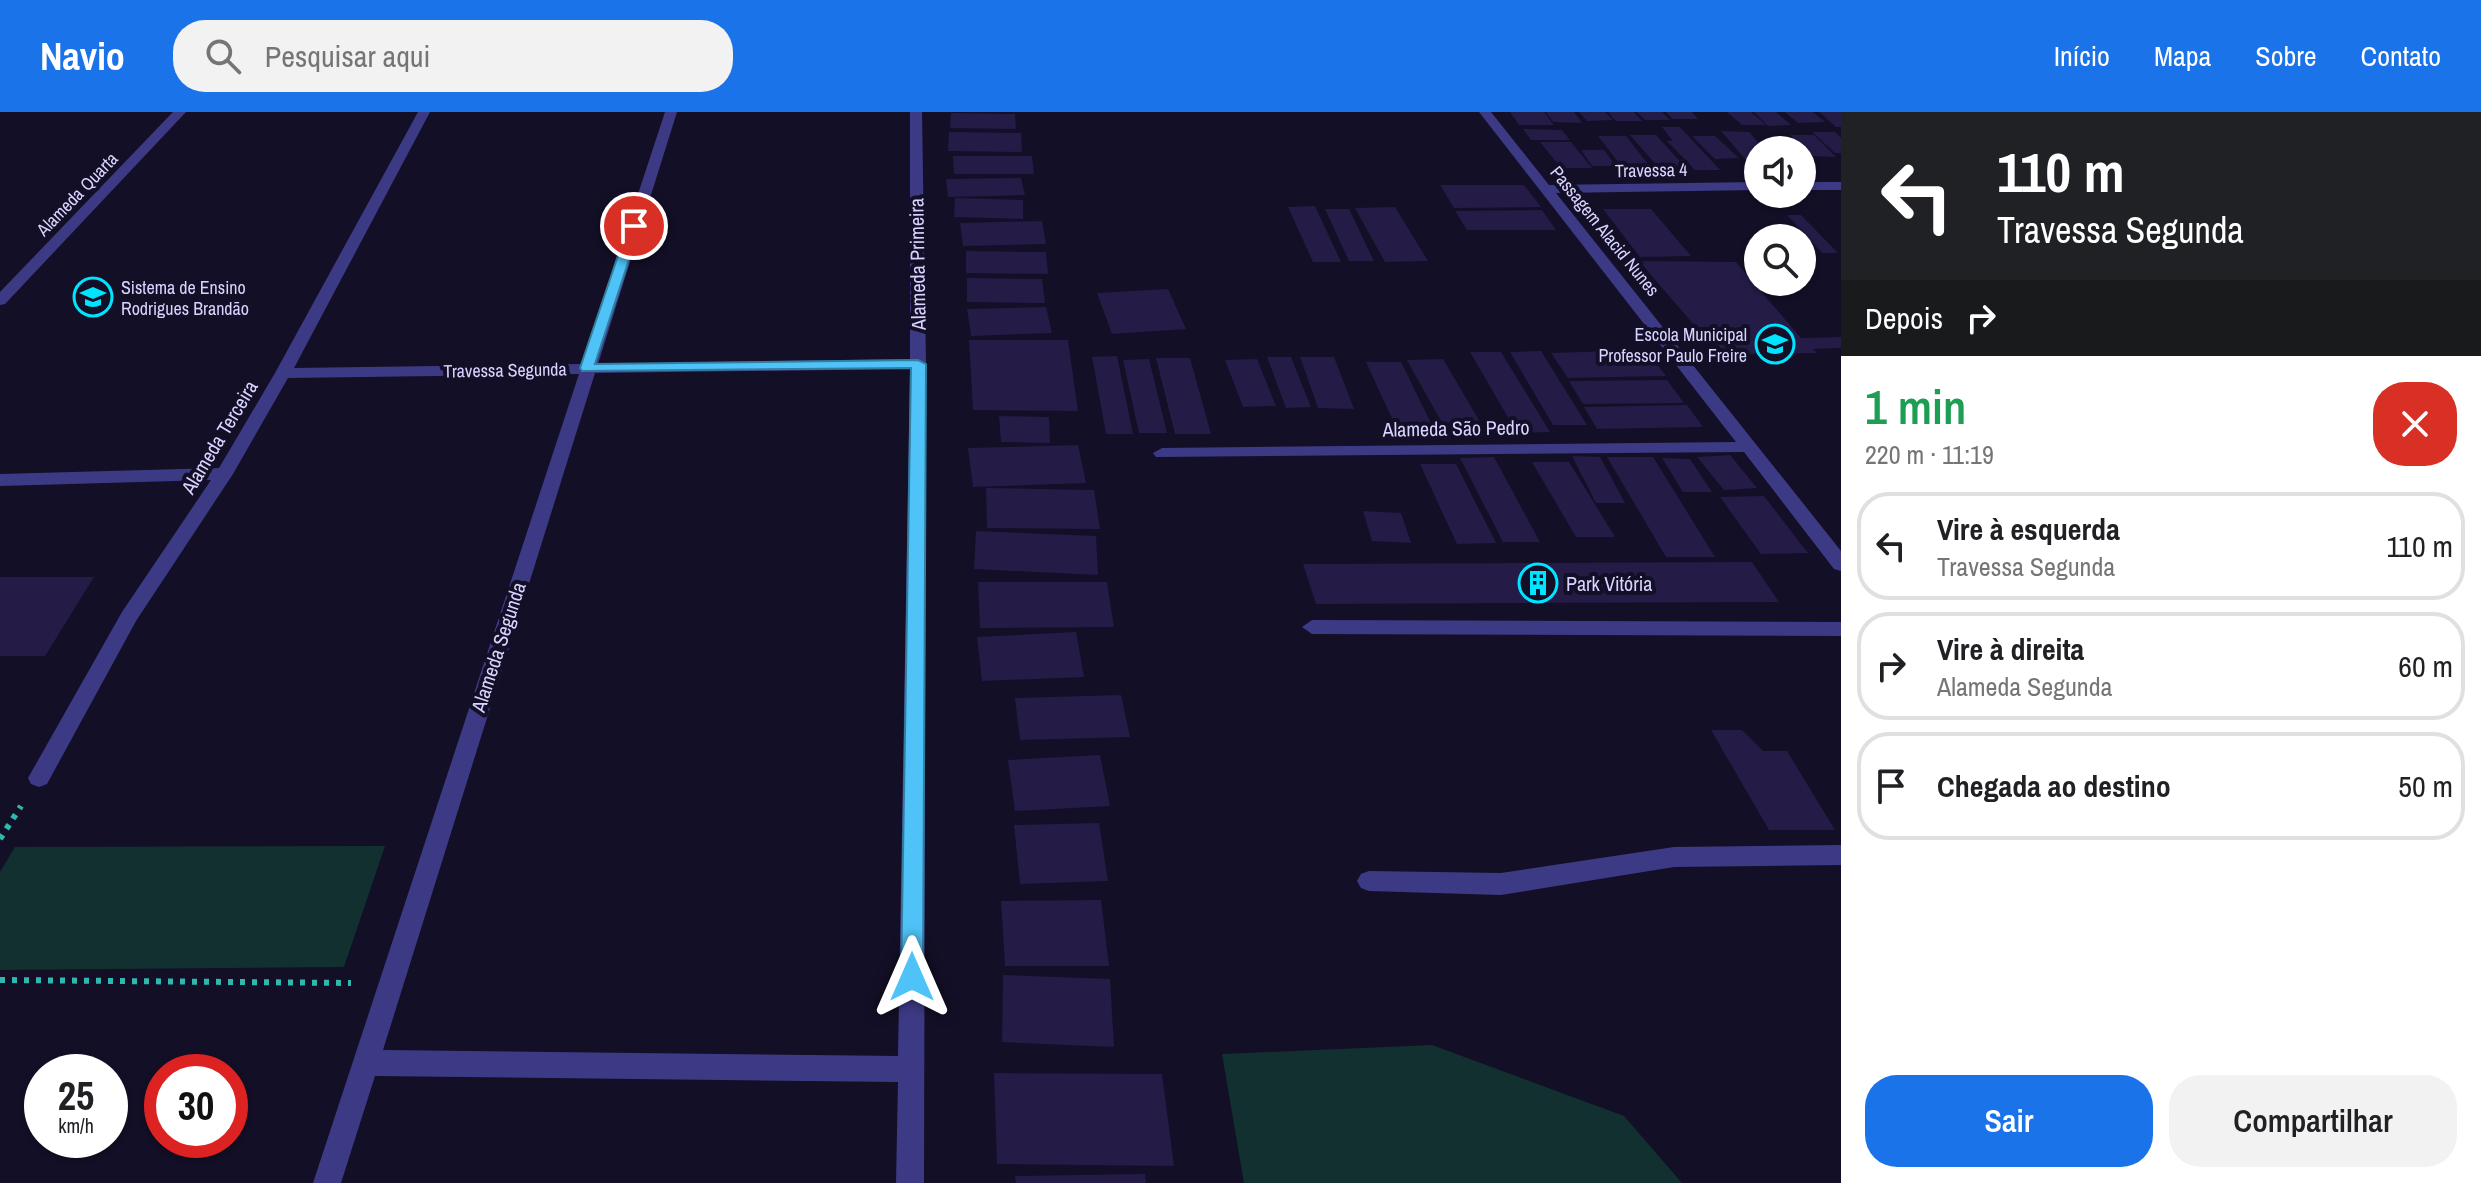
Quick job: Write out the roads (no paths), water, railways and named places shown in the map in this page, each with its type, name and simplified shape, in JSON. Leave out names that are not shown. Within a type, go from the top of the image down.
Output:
[{"type":"street","name":"Alameda Quarta","points":[[0,301],[180,112]]},
{"type":"street","name":"Alameda Terceira","points":[[39,778],[129,617],[224,474],[283,373],[424,112]]},
{"type":"street","name":"Alameda Segunda","points":[[327,1183],[671,112]]},
{"type":"street","name":"Alameda Primeira","points":[[910,1183],[918,364],[916,112]]},
{"type":"street","name":"Passagem Alacid Nunes","points":[[1485,112],[1841,564]]},
{"type":"street","name":"Travessa 4","points":[[1545,189],[1744,186]]},
{"type":"street","points":[[1816,186],[1841,186]]},
{"type":"street","name":"Travessa Segunda","points":[[283,373],[918,364]]},
{"type":"street","name":"Alameda São Pedro","points":[[1162,453],[1750,447]]},
{"type":"street","points":[[0,480],[224,474]]},
{"type":"street","points":[[1312,627],[1841,629]]},
{"type":"street","points":[[1369,881],[1501,884],[1674,857],[1841,855]]},
{"type":"street","points":[[366,1063],[911,1069]]},
{"type":"place","name":"Sistema de Ensino Rodrigues Brandão","points":[[93,297]]},
{"type":"place","name":"Escola Municipal Professor Paulo Freire","points":[[1775,344]]},
{"type":"place","name":"Park Vitória","points":[[1538,583]]}]
